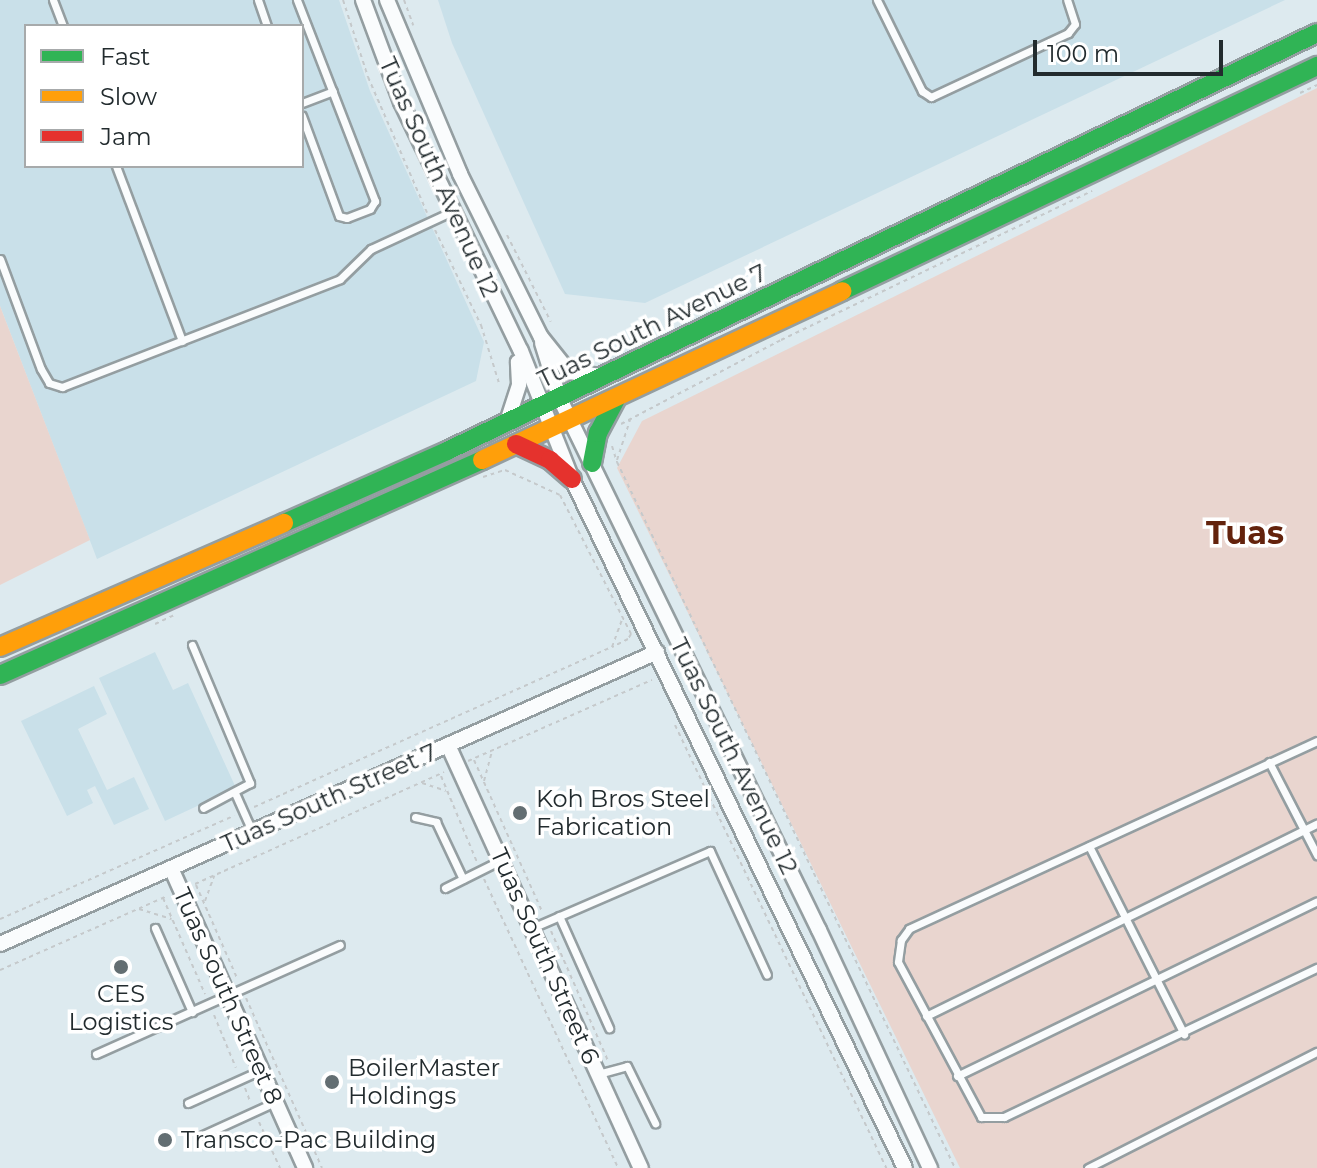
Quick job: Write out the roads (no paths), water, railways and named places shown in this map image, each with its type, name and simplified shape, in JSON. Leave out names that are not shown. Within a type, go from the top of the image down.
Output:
[{"type":"street","name":"Tuas South Avenue 12","points":[[363,0],[401,102],[511,334],[562,424],[592,463],[819,930],[930,1168]]},
{"type":"street","name":"Tuas South Avenue 12","points":[[387,0],[460,174],[544,337],[550,401]]},
{"type":"street","name":"Tuas South Avenue 7","points":[[0,647],[507,422],[1317,33]]},
{"type":"street","name":"Tuas South Avenue 7","points":[[0,675],[562,424],[1317,66]]},
{"type":"street","points":[[507,422],[521,374],[511,334]]},
{"type":"street","points":[[521,351],[534,351],[544,337],[569,372],[603,376]]},
{"type":"street","points":[[592,463],[598,433],[616,399]]},
{"type":"street","name":"Tuas South Avenue 12","points":[[562,424],[572,479],[905,1168]]},
{"type":"street","points":[[516,444],[550,460],[572,479]]},
{"type":"street","name":"Tuas South Street 7","points":[[0,944],[657,652]]},
{"type":"street","name":"Tuas South Street 6","points":[[448,745],[532,928],[605,1072],[641,1168]]},
{"type":"street","name":"Tuas South Street 8","points":[[171,868],[305,1168]]},
{"type":"lane","points":[[53,0],[62,24]]},
{"type":"lane","points":[[258,0],[266,24]]},
{"type":"lane","points":[[297,0],[375,201],[370,209],[347,218],[339,216],[304,121]]},
{"type":"lane","points":[[877,0],[922,91],[931,97],[1068,33],[1075,19],[1067,0]]},
{"type":"lane","points":[[304,102],[333,91]]},
{"type":"lane","points":[[117,168],[182,341]]},
{"type":"lane","points":[[0,259],[41,369],[49,383],[68,385],[340,279],[371,249],[453,211]]},
{"type":"lane","points":[[192,645],[249,778],[248,787],[203,808]]},
{"type":"lane","points":[[1317,741],[909,929],[901,940],[898,962],[981,1117],[1004,1117],[1184,1034],[1317,968]]},
{"type":"lane","points":[[1269,762],[1317,855]]},
{"type":"lane","points":[[235,793],[252,832]]},
{"type":"lane","points":[[415,817],[436,822],[463,879]]},
{"type":"lane","points":[[926,1016],[1317,824]]},
{"type":"lane","points":[[1089,846],[1184,1034]]},
{"type":"lane","points":[[532,928],[710,851],[767,975]]},
{"type":"lane","points":[[445,888],[501,860]]},
{"type":"lane","points":[[957,1076],[1317,901]]},
{"type":"lane","points":[[559,916],[609,1028]]},
{"type":"lane","points":[[155,928],[192,1012]]},
{"type":"lane","points":[[96,1054],[340,945]]},
{"type":"lane","points":[[1088,1168],[1317,1052]]},
{"type":"lane","points":[[605,1072],[627,1066],[655,1123]]},
{"type":"lane","points":[[188,1103],[261,1070]]},
{"type":"lane","points":[[203,1135],[275,1102]]},
{"type":"place","name":"Koh Bros Steel Fabrication","points":[[520,813]]},
{"type":"place","name":"CES Logistics","points":[[121,967]]},
{"type":"place","name":"BoilerMaster Holdings","points":[[332,1082]]},
{"type":"place","name":"Transco-Pac Building","points":[[165,1140]]},
{"type":"district","name":"Tuas","points":[[1245,533]]}]
